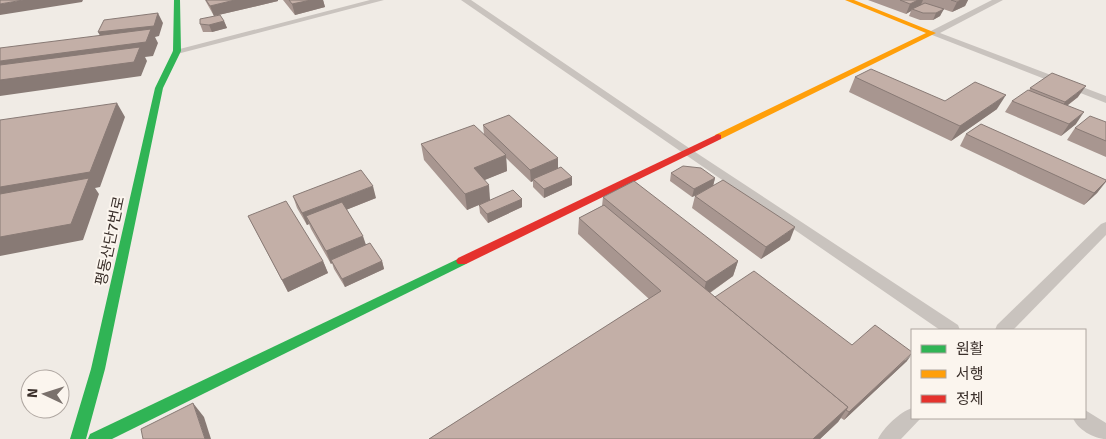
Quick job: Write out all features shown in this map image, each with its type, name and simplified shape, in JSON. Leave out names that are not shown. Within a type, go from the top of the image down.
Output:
[{"type":"street","name":"평동산단7번로","points":[[78,439],[98,369],[159,88],[177,51],[177,0]]},
{"type":"street","points":[[177,51],[380,0]]},
{"type":"street","points":[[466,0],[685,151],[951,329]]},
{"type":"street","points":[[848,0],[1106,100]]},
{"type":"street","points":[[96,439],[999,0]]},
{"type":"street","points":[[1003,329],[1106,227]]},
{"type":"street","points":[[888,439],[911,417]]},
{"type":"street","points":[[1084,419],[1106,434]]},
{"type":"building","points":[[0,0],[23,0],[0,4]]},
{"type":"building","points":[[206,0],[235,0],[210,6]]},
{"type":"building","points":[[289,0],[311,0],[292,4]]},
{"type":"building","points":[[900,0],[918,0],[910,4]]},
{"type":"building","points":[[925,3],[944,9],[936,13],[923,13],[912,9]]},
{"type":"building","points":[[158,13],[154,26],[98,32],[104,20]]},
{"type":"building","points":[[220,15],[224,21],[209,25],[200,24],[200,19]]},
{"type":"building","points":[[151,29],[146,42],[0,61],[0,48]]},
{"type":"building","points":[[140,47],[134,62],[0,80],[0,65]]},
{"type":"building","points":[[871,69],[945,101],[975,82],[1006,95],[960,126],[855,77]]},
{"type":"building","points":[[1052,73],[1086,86],[1065,102],[1030,88]]},
{"type":"building","points":[[1028,90],[1084,112],[1069,124],[1012,101]]},
{"type":"building","points":[[117,103],[90,172],[0,187],[0,120]]},
{"type":"building","points":[[509,115],[558,158],[530,170],[483,125]]},
{"type":"building","points":[[1090,116],[1106,122],[1106,141],[1075,128]]},
{"type":"building","points":[[981,124],[1106,181],[1094,193],[966,134]]},
{"type":"building","points":[[474,125],[506,155],[474,168],[489,185],[465,194],[421,144]]},
{"type":"building","points":[[683,166],[701,168],[715,178],[694,189],[671,173]]},
{"type":"building","points":[[561,167],[572,177],[544,189],[533,179]]},
{"type":"building","points":[[361,170],[373,186],[302,213],[293,196]]},
{"type":"building","points":[[89,178],[71,224],[0,237],[0,194]]},
{"type":"building","points":[[723,180],[795,227],[766,247],[695,196]]},
{"type":"building","points":[[634,181],[738,261],[706,282],[603,197]]},
{"type":"building","points":[[513,190],[522,199],[487,214],[479,205]]},
{"type":"building","points":[[286,201],[323,261],[282,280],[248,216]]},
{"type":"building","points":[[342,202],[363,236],[326,251],[306,216]]},
{"type":"building","points":[[604,205],[848,407],[813,439],[429,439],[661,291],[579,218]]},
{"type":"building","points":[[370,243],[382,261],[342,279],[331,260]]},
{"type":"building","points":[[754,271],[852,345],[875,325],[911,351],[911,354],[849,412],[846,410],[848,407],[715,297]]},
{"type":"building","points":[[193,403],[205,439],[143,439],[141,429]]},
{"type":"traffic: fast","points":[[78,439],[98,369],[159,88],[177,51],[177,0]]},
{"type":"traffic: fast","points":[[96,439],[462,261]]},
{"type":"traffic: slow","points":[[848,0],[932,33]]},
{"type":"traffic: slow","points":[[718,137],[932,33]]},
{"type":"traffic: jam","points":[[462,261],[718,137]]}]
